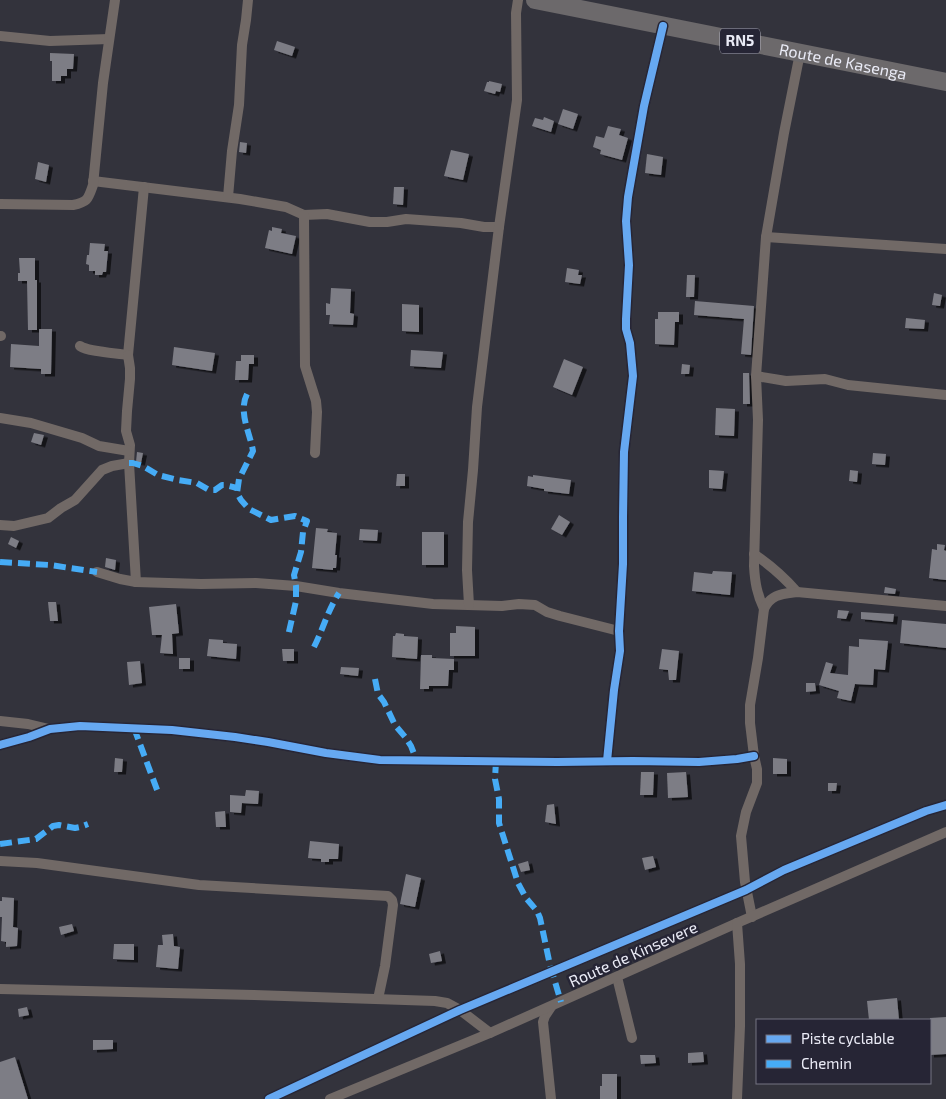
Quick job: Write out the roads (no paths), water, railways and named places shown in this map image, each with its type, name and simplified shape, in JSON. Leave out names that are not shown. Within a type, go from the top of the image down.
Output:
[{"type":"highway","name":"Route de Kasenga","points":[[535,0],[946,82]]},
{"type":"street","points":[[0,204],[79,204],[88,198],[93,181],[103,84],[115,0]]},
{"type":"street","points":[[228,197],[239,105],[242,45],[248,0]]},
{"type":"street","points":[[469,605],[467,570],[468,522],[476,421],[499,228],[517,100],[516,20],[518,0]]},
{"type":"street","points":[[607,761],[620,651],[624,452],[632,376],[630,344],[626,329],[629,265],[626,221],[637,143],[663,26]]},
{"type":"street","points":[[0,36],[50,41],[109,39]]},
{"type":"street","points":[[764,609],[757,594],[754,580],[758,420],[756,376],[766,237],[800,53]]},
{"type":"street","points":[[93,181],[228,197],[286,207],[304,215],[328,214],[370,222],[406,219],[499,228]]},
{"type":"street","points":[[136,582],[129,464],[130,445],[126,431],[126,421],[130,379],[128,355],[144,187]]},
{"type":"street","points":[[304,215],[305,366],[318,412],[315,453]]},
{"type":"street","points":[[766,237],[946,249]]},
{"type":"street","points":[[80,346],[90,350],[128,355]]},
{"type":"street","points":[[756,376],[786,381],[824,379],[848,385],[946,395]]},
{"type":"street","points":[[0,418],[31,423],[82,438],[99,446],[129,451]]},
{"type":"street","points":[[0,525],[14,526],[48,518],[75,500],[102,470],[112,466],[129,464]]},
{"type":"street","points":[[754,554],[767,563],[797,592]]},
{"type":"street","points":[[97,572],[136,582],[201,584],[256,582],[433,604],[535,605],[547,612],[619,631]]},
{"type":"street","points":[[752,917],[746,890],[741,836],[746,812],[757,783],[757,769],[750,724],[750,705],[764,609],[767,602],[781,594],[797,592],[946,606]]},
{"type":"street","points":[[0,721],[50,729]]},
{"type":"street","points":[[0,745],[50,729],[80,726],[172,730],[235,737],[326,754],[380,760],[699,762],[754,756]]},
{"type":"street","points":[[268,1099],[460,1010],[746,890],[784,870],[926,811],[946,805]]},
{"type":"street","name":"Route de Kinsevere","points":[[330,1099],[551,1007],[946,832]]},
{"type":"street","points":[[0,861],[37,863],[199,885],[388,896],[392,900],[393,905],[378,999]]},
{"type":"street","points":[[736,1099],[740,964],[737,923]]},
{"type":"street","points":[[617,977],[632,1038]]},
{"type":"street","points":[[0,989],[435,1001],[448,1003],[490,1033]]},
{"type":"street","points":[[551,1007],[544,1016],[543,1022],[551,1099]]}]
